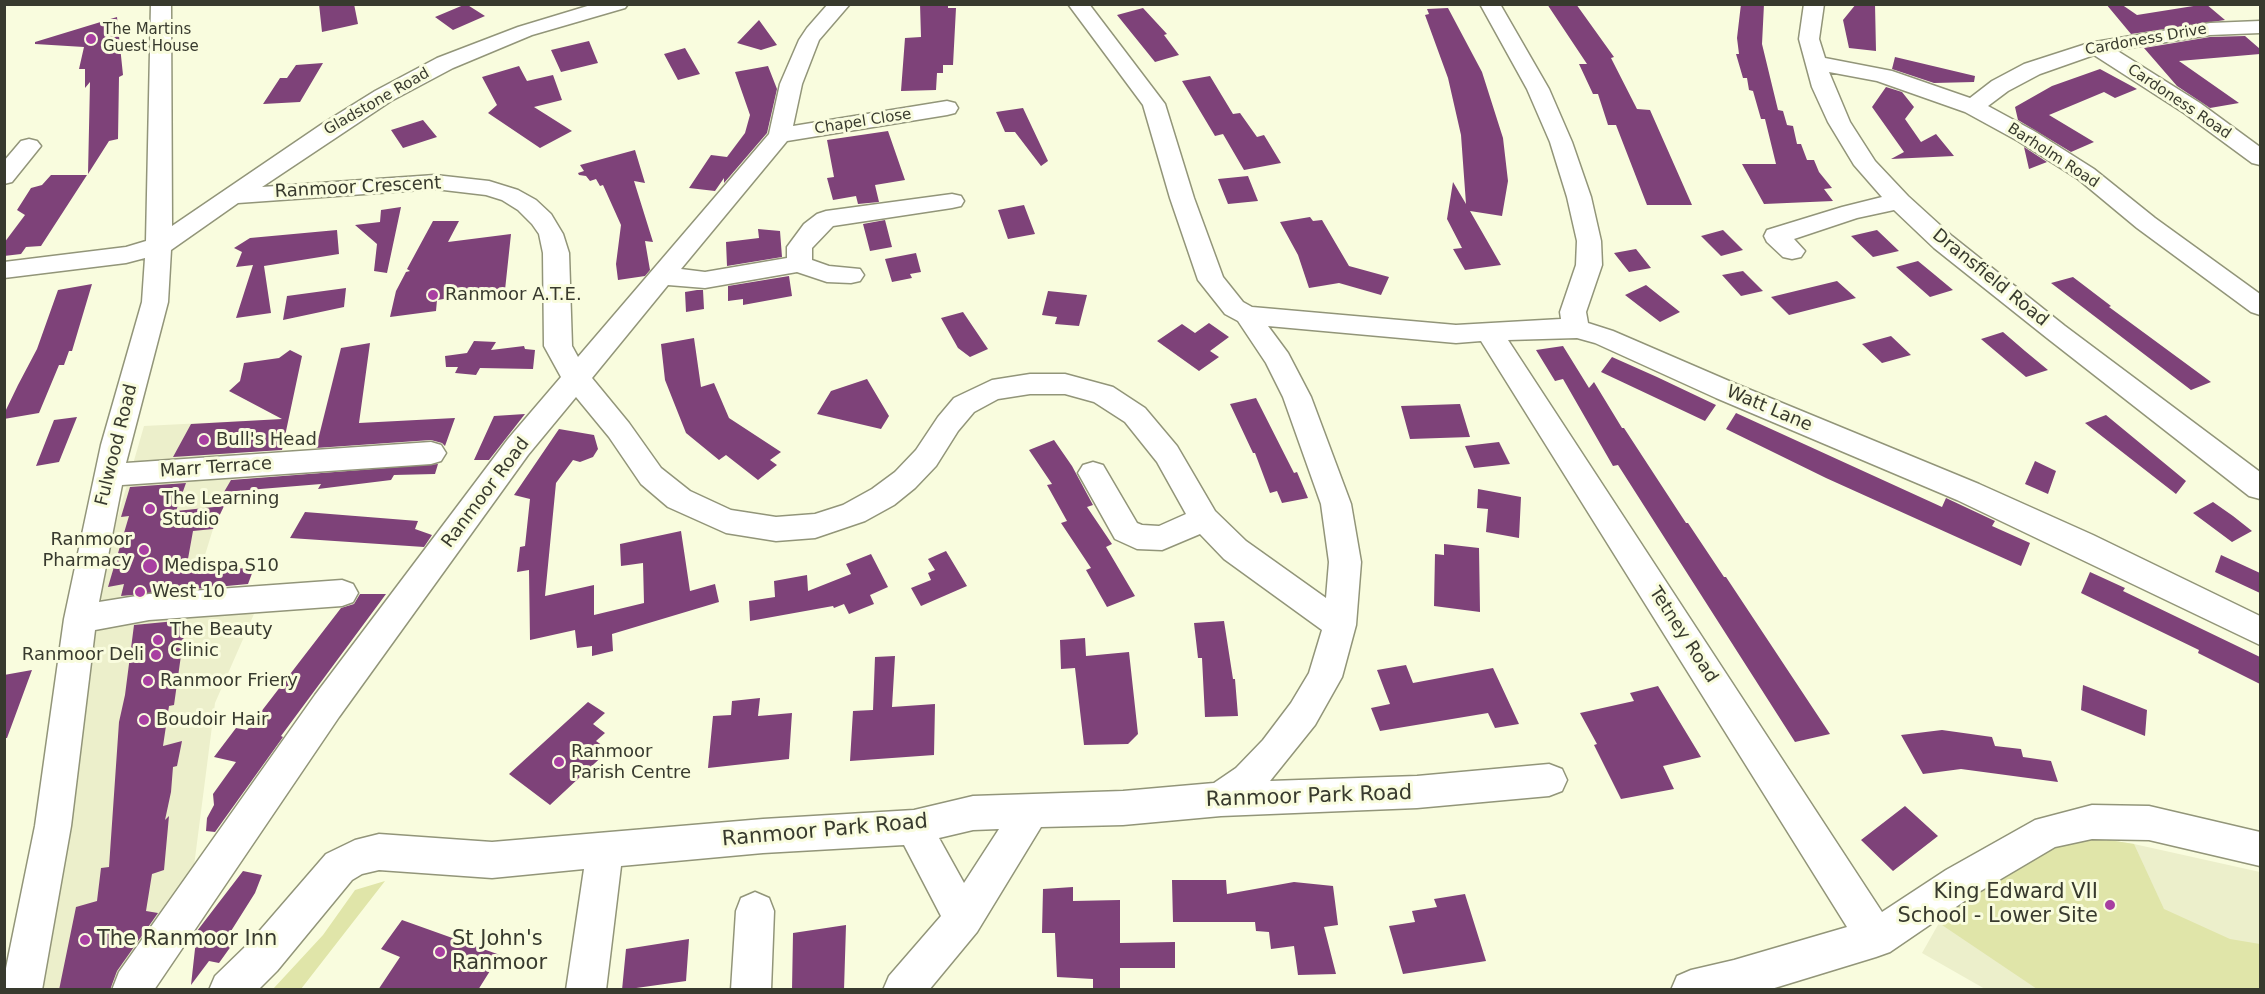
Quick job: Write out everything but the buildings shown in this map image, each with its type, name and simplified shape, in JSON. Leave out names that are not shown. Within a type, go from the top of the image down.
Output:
[{"type":"street","name":"Fulwood Road","points":[[22,990],[53,825],[80,620],[108,475],[155,302],[159,246],[161,4]]},
{"type":"street","name":"Gladstone Road","points":[[4,270],[126,255],[159,246],[330,129],[383,96],[445,63],[525,31],[618,4]]},
{"type":"street","name":"Ranmoor Road","points":[[132,990],[327,706],[518,447],[780,135],[791,84],[809,40],[840,4]]},
{"type":"street","points":[[1078,4],[1154,104],[1182,198],[1211,280],[1233,308],[1248,315],[1278,360],[1297,397],[1336,504],[1346,562],[1340,625],[1324,677],[1303,714],[1275,751],[1249,779],[1221,799]]},
{"type":"street","points":[[1490,4],[1538,89],[1562,142],[1579,197],[1589,241],[1589,265],[1573,312],[1576,329]]},
{"type":"street","name":"Dransfield Road","points":[[1814,4],[1809,39],[1823,87],[1839,122],[1866,165],[1899,201],[1943,242],[2056,332],[2260,488]]},
{"type":"street","name":"Cardoness Drive","points":[[1973,107],[2000,86],[2032,69],[2096,47],[2210,29],[2260,27]]},
{"type":"street","name":"Cardoness Road","points":[[2096,47],[2192,108],[2260,158]]},
{"type":"street","name":"Barholm Road","points":[[1817,64],[1845,67],[1884,76],[1973,107],[2026,136],[2086,174],[2146,223],[2260,306]]},
{"type":"street","name":"Chapel Close","points":[[780,135],[947,108]]},
{"type":"street","points":[[4,177],[29,146]]},
{"type":"street","name":"Ranmoor Crescent","points":[[233,196],[435,182],[489,188],[510,195],[527,205],[542,219],[552,234],[556,253],[558,346],[576,378],[619,430],[651,476],[679,499],[726,521],[776,529],[815,526],[854,513],[883,497],[906,480],[926,458],[948,424],[964,405],[992,390],[1030,384],[1065,384],[1103,394],[1135,415],[1167,454],[1204,519],[1235,550],[1340,625]]},
{"type":"street","points":[[799,264],[800,247],[813,230],[826,219],[952,201]]},
{"type":"street","points":[[1792,251],[1776,236],[1851,212],[1899,201]]},
{"type":"street","points":[[663,276],[705,280],[799,264],[827,274],[851,274]]},
{"type":"street","name":"Watt Lane","points":[[1248,315],[1445,333],[1576,329],[1604,337],[1726,391],[1968,492],[2082,544],[2260,631]]},
{"type":"street","name":"Tetney Road","points":[[1489,332],[1876,938]]},
{"type":"street","name":"Marr Terrace","points":[[108,475],[431,453]]},
{"type":"street","points":[[1093,473],[1126,531],[1137,537],[1162,537],[1204,519]]},
{"type":"street","points":[[80,620],[149,607],[342,593]]},
{"type":"street","name":"Ranmoor Park Road","points":[[229,990],[263,957],[339,867],[355,858],[379,852],[492,860],[763,836],[914,827],[973,813],[1123,808],[1221,799],[1417,792],[1549,780]]},
{"type":"street","points":[[903,990],[963,918],[1031,811]]},
{"type":"street","points":[[1691,990],[1738,985],[1876,938],[1959,883],[2048,832],[2092,822],[2149,824],[2260,849]]},
{"type":"street","points":[[914,827],[963,918]]},
{"type":"street","points":[[586,990],[605,850]]},
{"type":"street","points":[[751,990],[755,911]]},
{"type":"shaded area","points":[[243,421],[235,441],[236,472],[226,490],[224,506],[213,529],[201,568],[179,599],[261,598],[215,703],[194,866],[118,989],[41,990],[85,630],[144,426]]},
{"type":"shaded area","name":"King Edward VII School - Lower Site","points":[[2077,835],[2134,844],[2260,872],[2260,989],[1985,989],[1922,953],[1939,923],[1980,887]]},
{"type":"green space","name":"King Edward VII School - Lower Site","points":[[2077,835],[2134,844],[2164,909],[2230,939],[2260,944],[2260,989],[2037,989],[1939,923],[1980,887]]},
{"type":"green space","points":[[385,881],[301,989],[273,989],[323,935],[355,890]]},
{"type":"place","name":"The Martins Guest House","points":[[91,39]]},
{"type":"place","name":"Ranmoor A.T.E.","points":[[433,295]]},
{"type":"place","name":"Bull's Head","points":[[204,440]]},
{"type":"place","name":"The Learning Studio","points":[[150,509]]},
{"type":"place","name":"Ranmoor Pharmacy","points":[[144,550]]},
{"type":"place","name":"Medispa S10","points":[[150,566]]},
{"type":"place","name":"West 10","points":[[140,592]]},
{"type":"place","name":"The Beauty Clinic","points":[[158,640]]},
{"type":"place","name":"Ranmoor Deli","points":[[156,655]]},
{"type":"place","name":"Ranmoor Friery","points":[[148,681]]},
{"type":"place","name":"Boudoir Hair","points":[[144,720]]},
{"type":"place","name":"Ranmoor Parish Centre","points":[[559,762]]},
{"type":"place","name":"King Edward VII School - Lower Site","points":[[2110,905]]},
{"type":"place","name":"The Ranmoor Inn","points":[[85,940]]},
{"type":"place","name":"St John's Ranmoor","points":[[440,952]]}]
